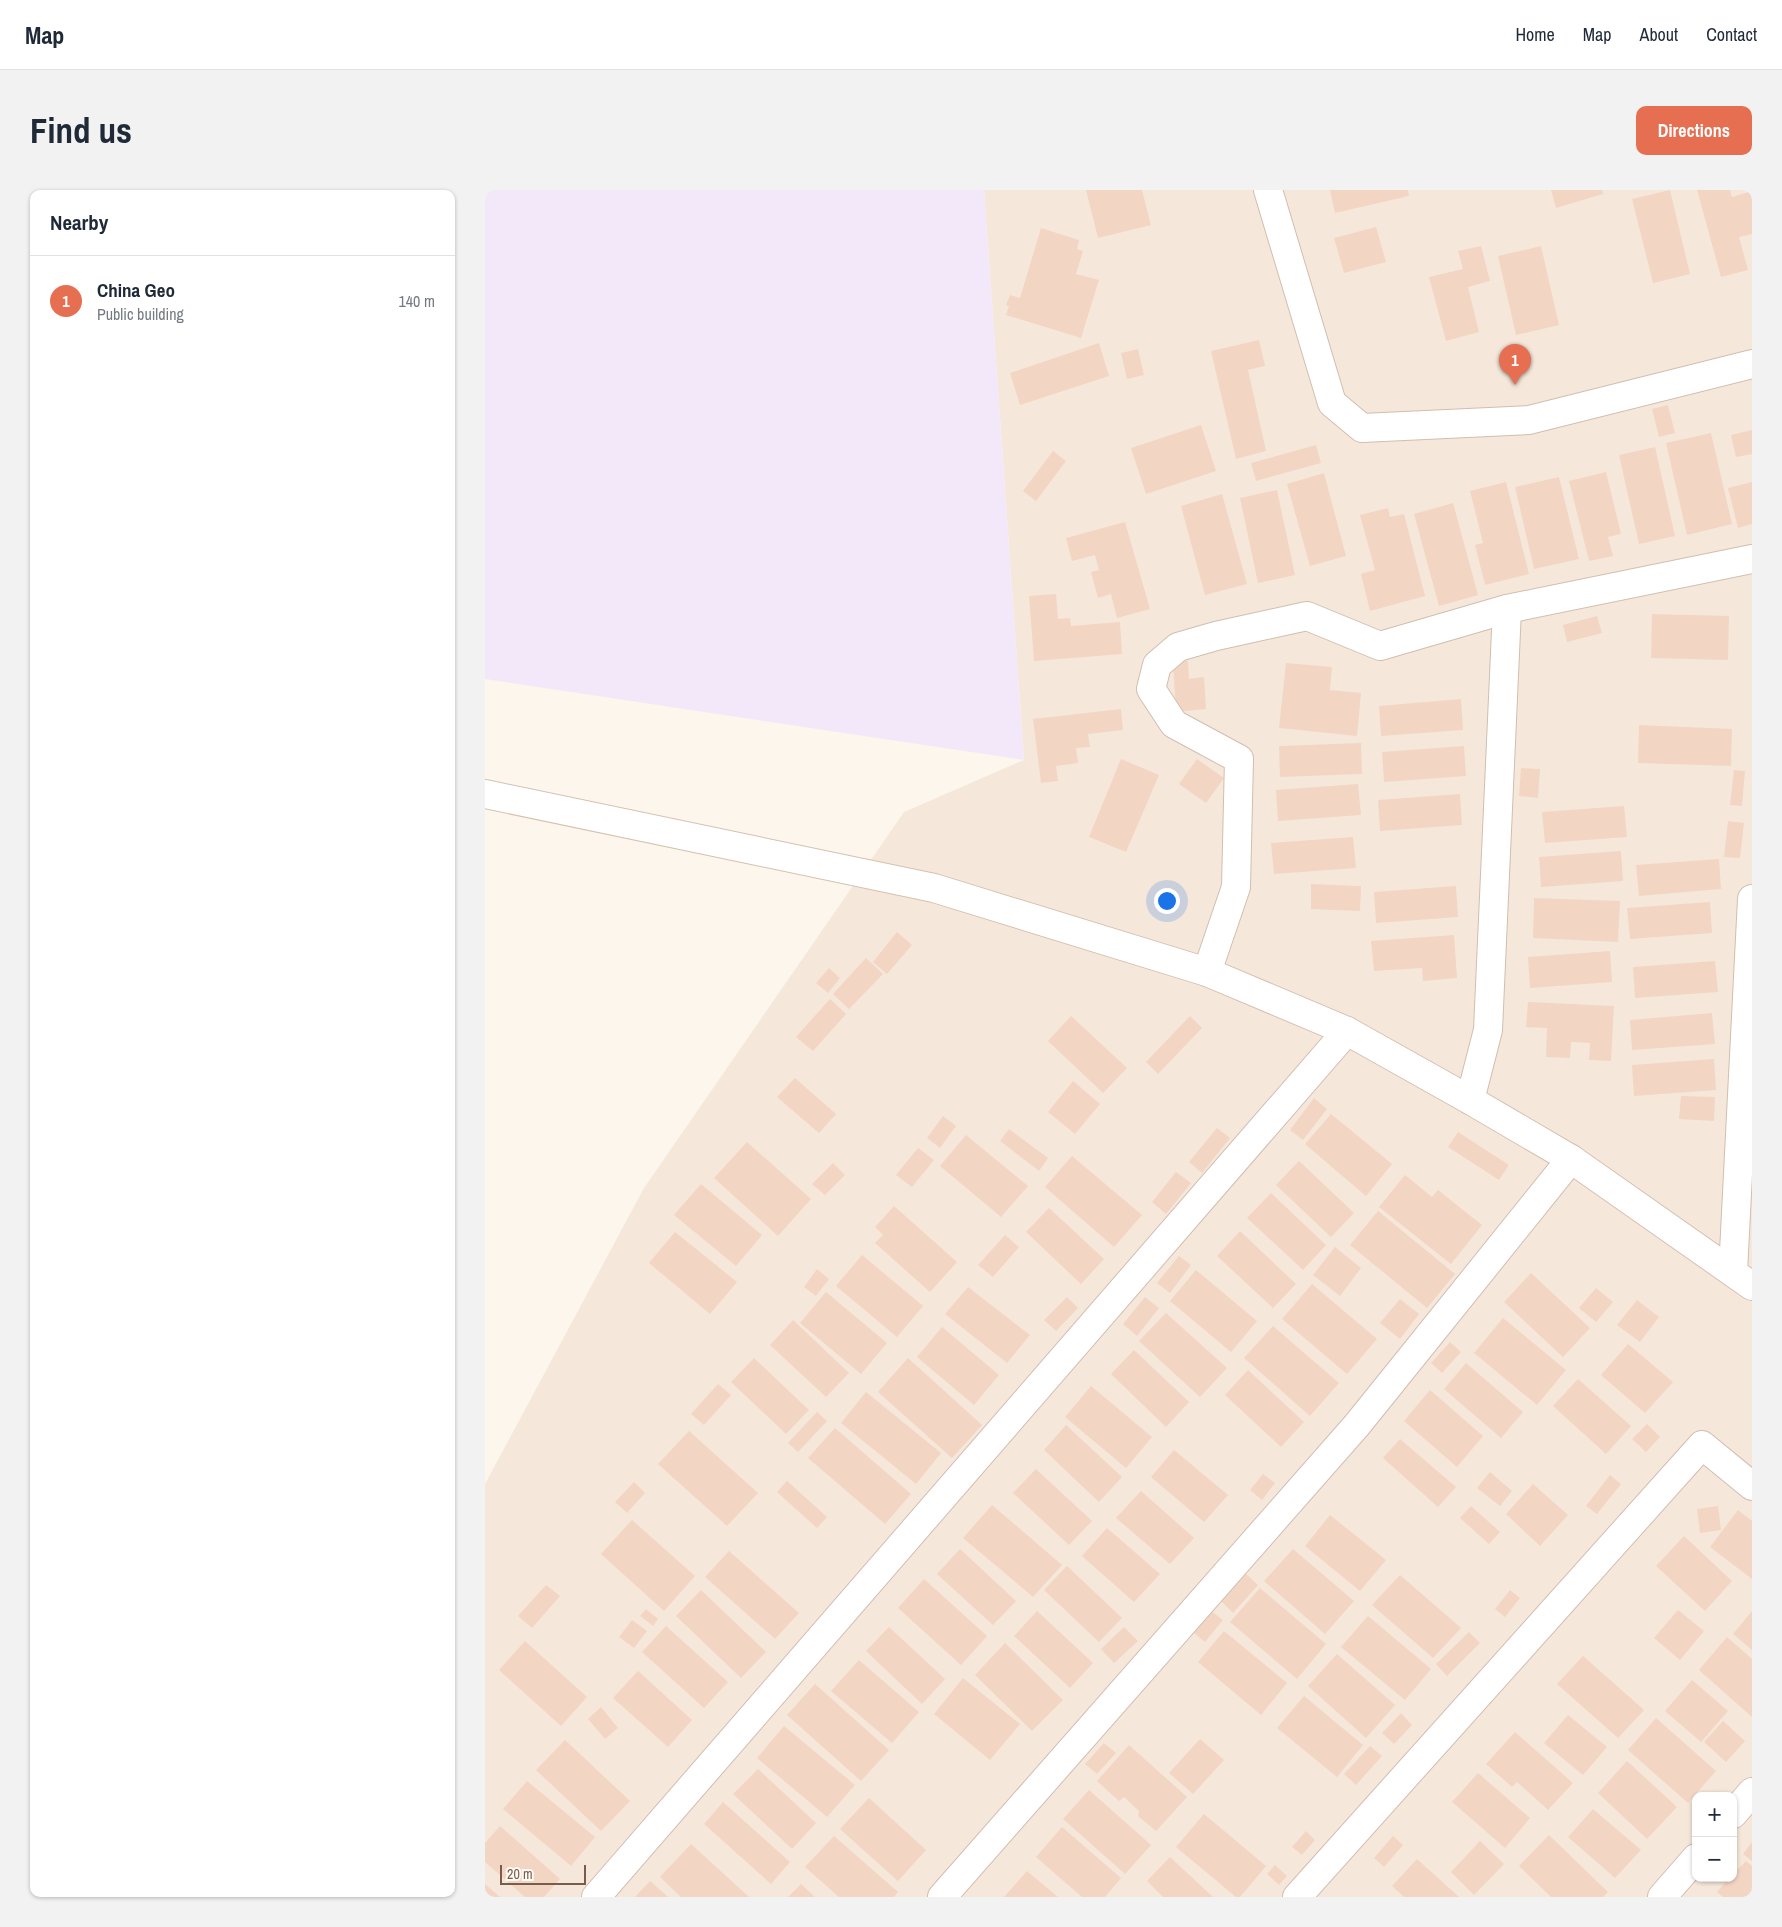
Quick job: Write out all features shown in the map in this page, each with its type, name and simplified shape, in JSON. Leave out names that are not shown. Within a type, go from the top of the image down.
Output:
[{"type":"street","points":[[1268,190],[1332,403],[1363,428],[1529,420],[1752,364]]},
{"type":"street","points":[[1207,972],[1236,887],[1239,759],[1174,724],[1151,689],[1157,665],[1178,646],[1307,616],[1381,646],[1507,609],[1752,559]]},
{"type":"street","points":[[1470,1100],[1488,1030],[1507,609]]},
{"type":"street","points":[[485,794],[934,888],[1207,972],[1347,1031],[1470,1100],[1571,1159],[1742,1279]]},
{"type":"street","points":[[1742,1279],[1752,899]]},
{"type":"street","points":[[596,1897],[1347,1031]]},
{"type":"street","points":[[941,1897],[1357,1425],[1571,1159]]},
{"type":"street","points":[[1297,1897],[1701,1445],[1752,1486]]},
{"type":"street","points":[[1737,1809],[1752,1792]]},
{"type":"street","points":[[1662,1897],[1692,1863]]},
{"type":"shaded area","points":[[485,190],[984,190],[1024,760],[485,679]]},
{"type":"shaded area","points":[[984,190],[1752,190],[1752,1897],[485,1897],[485,1484],[644,1188],[904,812],[1024,760]]},
{"type":"building","points":[[1086,190],[1142,190],[1151,225],[1098,238]]},
{"type":"building","points":[[1330,190],[1408,190],[1409,196],[1335,213]]},
{"type":"building","points":[[1551,190],[1602,190],[1603,194],[1556,208]]},
{"type":"building","points":[[1670,190],[1690,274],[1653,283],[1632,199]]},
{"type":"building","points":[[1697,190],[1730,190],[1732,197],[1752,191],[1752,234],[1739,237],[1748,270],[1721,277]]},
{"type":"building","points":[[1376,227],[1386,262],[1344,273],[1334,238]]},
{"type":"building","points":[[1041,228],[1079,240],[1077,249],[1083,251],[1076,274],[1099,280],[1081,338],[1006,315],[1009,306],[1006,305],[1010,295],[1020,298]]},
{"type":"building","points":[[1481,246],[1490,281],[1468,287],[1479,332],[1446,341],[1429,277],[1463,269],[1458,251]]},
{"type":"building","points":[[1541,246],[1559,325],[1516,335],[1498,256]]},
{"type":"building","points":[[1259,340],[1265,366],[1248,370],[1266,451],[1236,459],[1211,351]]},
{"type":"building","points":[[1099,343],[1109,376],[1020,405],[1010,373]]},
{"type":"building","points":[[1138,349],[1144,375],[1127,379],[1121,353]]},
{"type":"building","points":[[1668,405],[1675,433],[1659,437],[1652,409]]},
{"type":"building","points":[[1201,425],[1216,471],[1146,494],[1131,448]]},
{"type":"building","points":[[1752,430],[1752,454],[1736,457],[1731,435]]},
{"type":"building","points":[[1711,433],[1732,524],[1687,535],[1666,443]]},
{"type":"building","points":[[1316,445],[1321,463],[1256,481],[1251,463]]},
{"type":"building","points":[[1655,447],[1675,536],[1639,544],[1619,455]]},
{"type":"building","points":[[1053,451],[1066,461],[1036,501],[1023,491]]},
{"type":"building","points":[[1606,472],[1621,534],[1608,537],[1613,556],[1589,561],[1569,481]]},
{"type":"building","points":[[1324,473],[1346,556],[1310,566],[1287,484]]},
{"type":"building","points":[[1559,477],[1579,559],[1534,569],[1515,487]]},
{"type":"building","points":[[1506,482],[1529,574],[1485,585],[1475,545],[1483,543],[1470,491]]},
{"type":"building","points":[[1752,482],[1752,524],[1738,528],[1728,488]]},
{"type":"building","points":[[1277,490],[1295,575],[1258,583],[1240,498]]},
{"type":"building","points":[[1222,494],[1247,584],[1205,595],[1181,506]]},
{"type":"building","points":[[1453,503],[1478,595],[1439,606],[1414,514]]},
{"type":"building","points":[[1388,508],[1390,517],[1404,514],[1425,596],[1370,611],[1361,574],[1375,570],[1360,515]]},
{"type":"building","points":[[1125,522],[1150,609],[1117,618],[1111,594],[1098,598],[1091,572],[1099,570],[1095,555],[1072,561],[1066,538]]},
{"type":"building","points":[[1056,594],[1058,619],[1070,618],[1071,626],[1120,622],[1122,654],[1034,661],[1029,596]]},
{"type":"building","points":[[1652,614],[1729,616],[1728,660],[1651,658]]},
{"type":"building","points":[[1597,616],[1602,633],[1567,642],[1563,625]]},
{"type":"building","points":[[1188,661],[1189,679],[1204,677],[1206,709],[1176,712],[1173,662]]},
{"type":"building","points":[[1286,663],[1332,667],[1330,690],[1361,693],[1357,736],[1279,728]]},
{"type":"building","points":[[1461,699],[1463,730],[1381,736],[1379,706]]},
{"type":"building","points":[[1121,709],[1123,730],[1088,734],[1090,747],[1076,748],[1078,763],[1056,766],[1058,781],[1041,783],[1033,719]]},
{"type":"building","points":[[1639,725],[1732,729],[1731,766],[1638,763]]},
{"type":"building","points":[[1361,743],[1362,774],[1280,777],[1279,746]]},
{"type":"building","points":[[1464,746],[1466,776],[1384,782],[1382,752]]},
{"type":"building","points":[[1121,759],[1159,775],[1126,852],[1089,837]]},
{"type":"building","points":[[1197,759],[1224,778],[1206,803],[1179,784]]},
{"type":"building","points":[[1521,768],[1540,769],[1538,798],[1519,796]]},
{"type":"building","points":[[1734,770],[1745,771],[1742,806],[1730,805]]},
{"type":"building","points":[[1358,784],[1361,815],[1278,821],[1276,790]]},
{"type":"building","points":[[1460,794],[1462,825],[1380,831],[1378,800]]},
{"type":"building","points":[[1624,806],[1627,837],[1545,843],[1542,812]]},
{"type":"building","points":[[1728,821],[1744,823],[1740,858],[1724,857]]},
{"type":"building","points":[[1353,837],[1356,868],[1274,874],[1271,843]]},
{"type":"building","points":[[1621,851],[1623,881],[1541,887],[1539,857]]},
{"type":"building","points":[[1719,859],[1721,889],[1639,896],[1636,865]]},
{"type":"building","points":[[1311,884],[1361,886],[1360,911],[1311,909]]},
{"type":"building","points":[[1456,886],[1458,917],[1376,923],[1374,892]]},
{"type":"building","points":[[1534,898],[1620,901],[1618,942],[1533,938]]},
{"type":"building","points":[[1710,902],[1712,933],[1630,939],[1627,908]]},
{"type":"building","points":[[897,932],[912,945],[887,974],[873,962]]},
{"type":"building","points":[[1454,935],[1457,978],[1423,981],[1422,968],[1374,971],[1371,941]]},
{"type":"building","points":[[1610,951],[1612,982],[1530,988],[1528,957]]},
{"type":"building","points":[[866,958],[883,974],[849,1009],[833,994]]},
{"type":"building","points":[[1715,961],[1718,992],[1635,998],[1633,967]]},
{"type":"building","points":[[829,968],[840,978],[828,993],[816,983]]},
{"type":"building","points":[[830,999],[846,1014],[813,1051],[796,1037]]},
{"type":"building","points":[[1528,1002],[1614,1006],[1611,1061],[1589,1060],[1590,1043],[1571,1042],[1570,1058],[1546,1057],[1547,1028],[1526,1027]]},
{"type":"building","points":[[1712,1013],[1715,1044],[1632,1050],[1630,1020]]},
{"type":"building","points":[[1071,1016],[1127,1068],[1103,1093],[1048,1041]]},
{"type":"building","points":[[1190,1016],[1202,1028],[1158,1074],[1146,1062]]},
{"type":"building","points":[[1714,1059],[1716,1090],[1634,1096],[1632,1065]]},
{"type":"building","points":[[795,1078],[836,1114],[819,1133],[777,1097]]},
{"type":"building","points":[[1073,1081],[1100,1104],[1075,1134],[1048,1112]]},
{"type":"building","points":[[1681,1096],[1715,1097],[1714,1121],[1679,1119]]},
{"type":"building","points":[[1314,1098],[1327,1109],[1303,1140],[1290,1130]]},
{"type":"building","points":[[1331,1114],[1392,1164],[1366,1196],[1305,1144]]},
{"type":"building","points":[[943,1116],[956,1126],[940,1148],[927,1138]]},
{"type":"building","points":[[1217,1128],[1230,1138],[1202,1173],[1189,1162]]},
{"type":"building","points":[[1009,1129],[1048,1158],[1039,1171],[1000,1141]]},
{"type":"building","points":[[1458,1132],[1509,1165],[1499,1180],[1448,1147]]},
{"type":"building","points":[[966,1135],[1028,1186],[1001,1217],[940,1166]]},
{"type":"building","points":[[747,1142],[811,1199],[778,1236],[714,1178]]},
{"type":"building","points":[[918,1148],[934,1160],[912,1187],[896,1175]]},
{"type":"building","points":[[1072,1156],[1142,1215],[1114,1247],[1045,1187]]},
{"type":"building","points":[[1299,1161],[1354,1213],[1331,1237],[1276,1185]]},
{"type":"building","points":[[833,1163],[845,1175],[825,1195],[812,1184]]},
{"type":"building","points":[[1176,1172],[1191,1183],[1166,1214],[1152,1202]]},
{"type":"building","points":[[1405,1175],[1432,1197],[1438,1190],[1482,1225],[1451,1264],[1379,1207]]},
{"type":"building","points":[[701,1184],[762,1235],[736,1266],[674,1215]]},
{"type":"building","points":[[1271,1193],[1326,1245],[1303,1270],[1247,1218]]},
{"type":"building","points":[[894,1206],[957,1262],[930,1292],[875,1243],[883,1235],[875,1227]]},
{"type":"building","points":[[1049,1208],[1104,1259],[1081,1284],[1026,1232]]},
{"type":"building","points":[[1378,1211],[1455,1274],[1427,1308],[1350,1245]]},
{"type":"building","points":[[1240,1231],[1296,1284],[1273,1308],[1217,1256]]},
{"type":"building","points":[[675,1232],[737,1282],[710,1314],[649,1263]]},
{"type":"building","points":[[1005,1235],[1019,1247],[993,1277],[978,1265]]},
{"type":"building","points":[[1335,1247],[1361,1268],[1340,1296],[1313,1275]]},
{"type":"building","points":[[862,1255],[923,1306],[897,1337],[836,1286]]},
{"type":"building","points":[[1179,1256],[1191,1265],[1170,1293],[1157,1283]]},
{"type":"building","points":[[817,1269],[829,1279],[816,1296],[804,1287]]},
{"type":"building","points":[[1196,1270],[1257,1321],[1231,1352],[1170,1301]]},
{"type":"building","points":[[1531,1273],[1590,1328],[1563,1357],[1504,1302]]},
{"type":"building","points":[[1312,1284],[1377,1339],[1347,1374],[1282,1319]]},
{"type":"building","points":[[968,1287],[1030,1335],[1007,1363],[945,1314]]},
{"type":"building","points":[[1596,1288],[1613,1302],[1596,1322],[1579,1308]]},
{"type":"building","points":[[826,1292],[887,1343],[861,1374],[800,1323]]},
{"type":"building","points":[[1067,1297],[1078,1308],[1056,1331],[1044,1320]]},
{"type":"building","points":[[1145,1297],[1159,1308],[1137,1336],[1123,1324]]},
{"type":"building","points":[[1400,1299],[1419,1314],[1400,1339],[1380,1323]]},
{"type":"building","points":[[1637,1300],[1659,1317],[1640,1342],[1617,1325]]},
{"type":"building","points":[[1166,1313],[1227,1368],[1200,1397],[1139,1341]]},
{"type":"building","points":[[1503,1318],[1566,1370],[1537,1405],[1474,1353]]},
{"type":"building","points":[[793,1320],[849,1373],[826,1397],[770,1345]]},
{"type":"building","points":[[1273,1326],[1339,1383],[1310,1416],[1244,1358]]},
{"type":"building","points":[[942,1327],[999,1375],[974,1405],[917,1357]]},
{"type":"building","points":[[1450,1342],[1461,1352],[1442,1373],[1431,1363]]},
{"type":"building","points":[[1628,1344],[1673,1382],[1645,1413],[1601,1375]]},
{"type":"building","points":[[1134,1350],[1189,1402],[1166,1427],[1111,1374]]},
{"type":"building","points":[[754,1358],[809,1410],[786,1434],[731,1382]]},
{"type":"building","points":[[908,1358],[982,1425],[952,1458],[878,1392]]},
{"type":"building","points":[[1466,1363],[1523,1412],[1501,1438],[1444,1389]]},
{"type":"building","points":[[1248,1370],[1304,1422],[1281,1447],[1225,1395]]},
{"type":"building","points":[[1578,1379],[1631,1426],[1606,1454],[1553,1406]]},
{"type":"building","points":[[718,1384],[731,1395],[704,1425],[691,1414]]},
{"type":"building","points":[[1091,1386],[1152,1437],[1126,1468],[1065,1417]]},
{"type":"building","points":[[1430,1390],[1483,1436],[1457,1467],[1404,1421]]},
{"type":"building","points":[[866,1392],[941,1453],[916,1484],[841,1423]]},
{"type":"building","points":[[817,1412],[827,1421],[798,1452],[788,1443]]},
{"type":"building","points":[[1647,1424],[1660,1437],[1646,1452],[1632,1439]]},
{"type":"building","points":[[1066,1425],[1122,1477],[1099,1502],[1044,1450]]},
{"type":"building","points":[[835,1428],[911,1494],[885,1524],[808,1458]]},
{"type":"building","points":[[689,1431],[758,1493],[727,1526],[658,1464]]},
{"type":"building","points":[[1400,1439],[1456,1487],[1438,1507],[1383,1458]]},
{"type":"building","points":[[1174,1450],[1228,1495],[1204,1522],[1151,1477]]},
{"type":"building","points":[[1036,1469],[1092,1521],[1069,1545],[1013,1493]]},
{"type":"building","points":[[1490,1472],[1512,1491],[1500,1506],[1477,1488]]},
{"type":"building","points":[[1263,1474],[1275,1483],[1262,1500],[1250,1490]]},
{"type":"building","points":[[1610,1475],[1621,1484],[1597,1514],[1586,1506]]},
{"type":"building","points":[[787,1481],[827,1517],[817,1528],[777,1492]]},
{"type":"building","points":[[634,1482],[645,1493],[627,1513],[615,1502]]},
{"type":"building","points":[[1533,1484],[1568,1515],[1540,1546],[1506,1514]]},
{"type":"building","points":[[1141,1491],[1194,1538],[1170,1564],[1116,1518]]},
{"type":"building","points":[[992,1505],[1062,1565],[1033,1597],[963,1538]]},
{"type":"building","points":[[1471,1506],[1500,1532],[1489,1544],[1460,1518]]},
{"type":"building","points":[[1718,1506],[1721,1530],[1700,1533],[1697,1509]]},
{"type":"building","points":[[1738,1510],[1752,1521],[1752,1579],[1710,1547]]},
{"type":"building","points":[[1330,1515],[1386,1560],[1360,1591],[1305,1546]]},
{"type":"building","points":[[632,1520],[695,1576],[664,1611],[601,1554]]},
{"type":"building","points":[[1107,1528],[1160,1574],[1134,1602],[1082,1556]]},
{"type":"building","points":[[1684,1536],[1732,1581],[1705,1611],[1656,1566]]},
{"type":"building","points":[[960,1549],[1016,1601],[993,1625],[937,1574]]},
{"type":"building","points":[[1293,1549],[1354,1601],[1325,1634],[1264,1581]]},
{"type":"building","points":[[729,1551],[799,1613],[775,1639],[705,1577]]},
{"type":"building","points":[[1067,1566],[1122,1618],[1099,1642],[1044,1590]]},
{"type":"building","points":[[1246,1574],[1258,1585],[1233,1613],[1221,1601]]},
{"type":"building","points":[[1400,1575],[1461,1628],[1433,1658],[1372,1605]]},
{"type":"building","points":[[924,1579],[987,1636],[961,1665],[898,1608]]},
{"type":"building","points":[[546,1585],[560,1596],[532,1628],[518,1616]]},
{"type":"building","points":[[1260,1588],[1326,1644],[1297,1679],[1230,1622]]},
{"type":"building","points":[[701,1590],[766,1652],[741,1678],[676,1616]]},
{"type":"building","points":[[1510,1590],[1520,1598],[1505,1617],[1495,1609]]},
{"type":"building","points":[[646,1609],[658,1619],[653,1626],[640,1616]]},
{"type":"building","points":[[1678,1610],[1704,1631],[1680,1660],[1654,1638]]},
{"type":"building","points":[[1037,1611],[1093,1663],[1070,1688],[1014,1636]]},
{"type":"building","points":[[1211,1611],[1223,1620],[1205,1642],[1194,1633]]},
{"type":"building","points":[[1752,1611],[1752,1650],[1733,1634]]},
{"type":"building","points":[[1368,1616],[1431,1669],[1405,1700],[1341,1647]]},
{"type":"building","points":[[632,1620],[647,1631],[634,1648],[619,1637]]},
{"type":"building","points":[[666,1626],[728,1682],[704,1708],[642,1652]]},
{"type":"building","points":[[889,1627],[945,1679],[922,1704],[866,1651]]},
{"type":"building","points":[[1124,1627],[1138,1641],[1114,1663],[1101,1649]]},
{"type":"building","points":[[1224,1631],[1287,1683],[1261,1715],[1198,1662]]},
{"type":"building","points":[[1469,1632],[1480,1643],[1447,1676],[1436,1664]]},
{"type":"building","points":[[1727,1637],[1752,1659],[1752,1717],[1699,1670]]},
{"type":"building","points":[[525,1641],[587,1697],[561,1726],[499,1670]]},
{"type":"building","points":[[1005,1643],[1063,1700],[1032,1731],[975,1675]]},
{"type":"building","points":[[1337,1654],[1395,1705],[1366,1738],[1308,1686]]},
{"type":"building","points":[[1583,1656],[1644,1710],[1618,1738],[1557,1684]]},
{"type":"building","points":[[859,1660],[919,1712],[892,1743],[831,1691]]},
{"type":"building","points":[[638,1671],[692,1720],[668,1747],[613,1698]]},
{"type":"building","points":[[963,1678],[1020,1724],[990,1760],[934,1714]]},
{"type":"building","points":[[1692,1680],[1728,1711],[1701,1742],[1665,1711]]},
{"type":"building","points":[[815,1684],[889,1750],[861,1781],[787,1715]]},
{"type":"building","points":[[1304,1696],[1363,1745],[1337,1777],[1277,1728]]},
{"type":"building","points":[[601,1707],[618,1728],[605,1739],[588,1719]]},
{"type":"building","points":[[1401,1713],[1412,1725],[1394,1744],[1382,1733]]},
{"type":"building","points":[[1568,1715],[1607,1747],[1583,1775],[1544,1743]]},
{"type":"building","points":[[1656,1718],[1716,1771],[1698,1792],[1692,1792],[1692,1798],[1688,1803],[1628,1750]]},
{"type":"building","points":[[1723,1721],[1745,1741],[1726,1762],[1704,1742]]},
{"type":"building","points":[[784,1726],[855,1785],[827,1817],[757,1758]]},
{"type":"building","points":[[1515,1732],[1573,1783],[1548,1810],[1517,1782],[1512,1787],[1486,1764]]},
{"type":"building","points":[[1200,1739],[1224,1760],[1193,1794],[1169,1773]]},
{"type":"building","points":[[565,1740],[630,1801],[601,1831],[536,1770]]},
{"type":"building","points":[[1104,1743],[1116,1753],[1097,1774],[1085,1764]]},
{"type":"building","points":[[1129,1745],[1187,1797],[1156,1831],[1138,1816],[1139,1811],[1124,1797],[1119,1801],[1097,1781]]},
{"type":"building","points":[[1370,1746],[1382,1756],[1356,1785],[1344,1774]]},
{"type":"building","points":[[1627,1761],[1677,1807],[1647,1839],[1598,1793]]},
{"type":"building","points":[[758,1769],[816,1823],[792,1849],[733,1794]]},
{"type":"building","points":[[1478,1773],[1530,1818],[1505,1848],[1452,1802]]},
{"type":"building","points":[[527,1781],[595,1837],[571,1866],[503,1809]]},
{"type":"building","points":[[1089,1790],[1151,1845],[1125,1874],[1063,1819]]},
{"type":"building","points":[[869,1798],[926,1850],[898,1881],[840,1829]]},
{"type":"building","points":[[723,1802],[790,1862],[771,1884],[704,1824]]},
{"type":"building","points":[[1593,1809],[1641,1850],[1615,1878],[1568,1837]]},
{"type":"building","points":[[1204,1814],[1266,1866],[1240,1897],[1236,1897],[1176,1847]]},
{"type":"building","points":[[500,1826],[560,1879],[544,1897],[525,1897],[485,1862],[485,1843]]},
{"type":"building","points":[[1062,1827],[1121,1878],[1105,1897],[1082,1897],[1036,1857]]},
{"type":"building","points":[[1306,1831],[1315,1840],[1302,1855],[1292,1847]]},
{"type":"building","points":[[1549,1835],[1608,1892],[1603,1897],[1551,1897],[1519,1866]]},
{"type":"building","points":[[834,1836],[898,1892],[894,1897],[839,1897],[805,1867]]},
{"type":"building","points":[[1393,1836],[1403,1845],[1384,1867],[1374,1858]]},
{"type":"building","points":[[1480,1841],[1504,1864],[1474,1895],[1451,1872]]},
{"type":"building","points":[[1752,1842],[1752,1861],[1743,1854]]},
{"type":"building","points":[[691,1844],[749,1897],[681,1897],[660,1877]]},
{"type":"building","points":[[1170,1857],[1213,1897],[1163,1897],[1147,1881]]},
{"type":"building","points":[[1417,1859],[1459,1897],[1404,1897],[1392,1886]]},
{"type":"building","points":[[1746,1861],[1752,1866],[1752,1897],[1723,1897],[1717,1892],[1726,1882],[1737,1882],[1737,1870]]},
{"type":"building","points":[[1275,1865],[1287,1876],[1279,1885],[1267,1874]]},
{"type":"building","points":[[1027,1871],[1058,1897],[1004,1897]]},
{"type":"building","points":[[650,1881],[668,1897],[635,1897]]},
{"type":"building","points":[[485,1884],[500,1897],[485,1897]]},
{"type":"building","points":[[801,1884],[815,1897],[788,1897]]},
{"type":"place","name":"China Geo","points":[[1515,385]]}]
